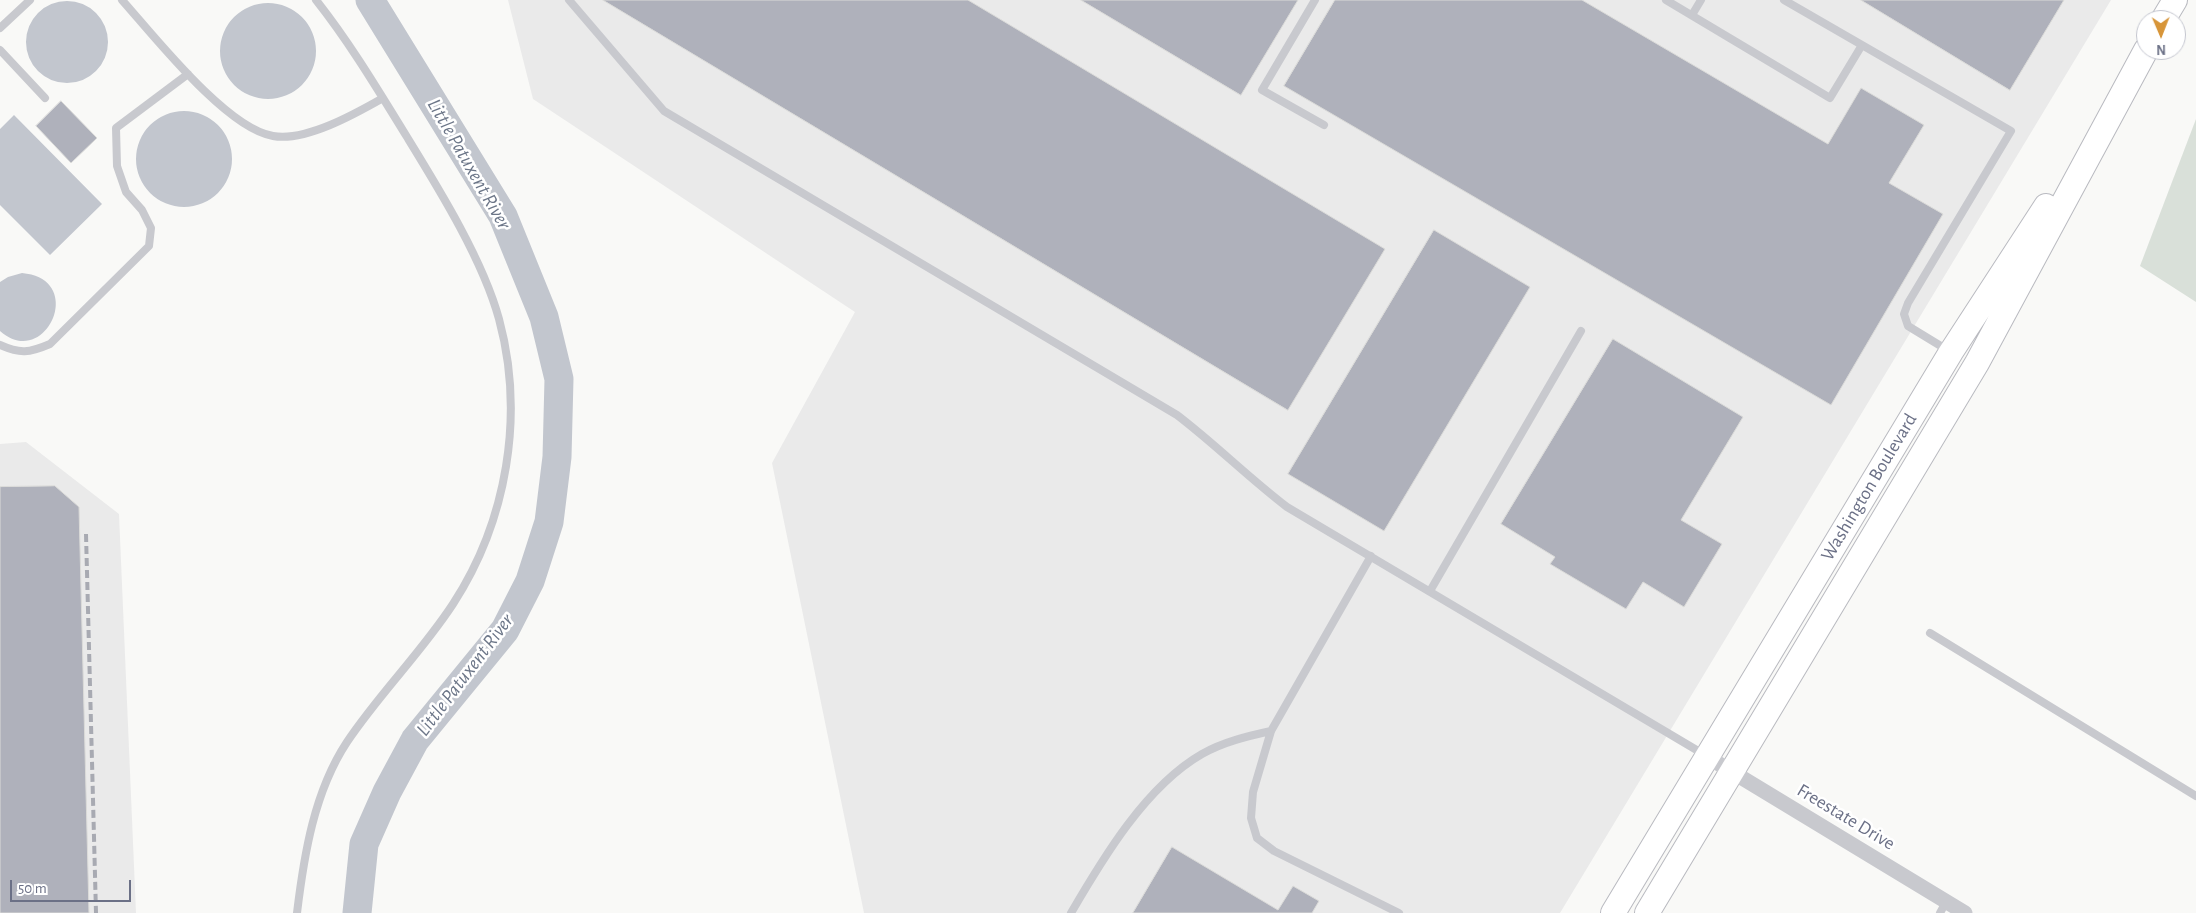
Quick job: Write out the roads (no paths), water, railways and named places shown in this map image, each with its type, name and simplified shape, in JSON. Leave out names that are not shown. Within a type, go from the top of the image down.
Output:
[{"type":"main road","name":"Washington Boulevard","points":[[1613,913],[1951,352],[2140,60]]},
{"type":"main road","name":"Washington Boulevard","points":[[1647,913],[1977,363],[2140,60]]},
{"type":"street","name":"Freestate Drive","points":[[1706,756],[1943,907],[1965,913]]},
{"type":"lane","points":[[0,28],[30,0]]},
{"type":"lane","points":[[122,0],[188,74],[240,123],[272,136],[286,137],[304,133],[336,122],[383,98]]},
{"type":"lane","points":[[297,913],[307,849],[315,816],[330,775],[346,744],[425,643],[466,584],[494,519],[503,486],[511,402],[508,364],[496,311],[485,280],[456,222],[383,98],[354,52],[316,0]]},
{"type":"lane","points":[[569,0],[664,111],[1177,415],[1218,446],[1248,477],[1287,507],[1706,756]]},
{"type":"lane","points":[[1315,0],[1262,90],[1324,125]]},
{"type":"lane","points":[[1666,0],[1830,98],[1862,45]]},
{"type":"lane","points":[[1692,16],[1701,0]]},
{"type":"lane","points":[[1784,0],[2011,131],[1908,303],[1904,314],[1905,320],[1913,330],[1951,352]]},
{"type":"lane","points":[[0,50],[45,98]]},
{"type":"lane","points":[[0,345],[16,352],[35,350],[50,344],[149,246],[151,228],[142,210],[126,192],[117,166],[116,128],[188,74]]},
{"type":"lane","points":[[1430,591],[1581,331]]},
{"type":"lane","points":[[1371,556],[1271,731],[1253,792],[1251,818],[1257,838],[1274,851],[1399,913]]},
{"type":"lane","points":[[1930,633],[2196,796]]},
{"type":"lane","points":[[1071,913],[1140,809],[1171,777],[1202,754],[1246,737],[1271,731]]},
{"type":"waterway","name":"Little Patuxent River","points":[[357,913],[364,844],[387,792],[415,740],[505,630],[530,581],[549,522],[557,457],[559,379],[544,317],[503,216],[370,0]]},
{"type":"railway","points":[[86,534],[96,913]]}]
